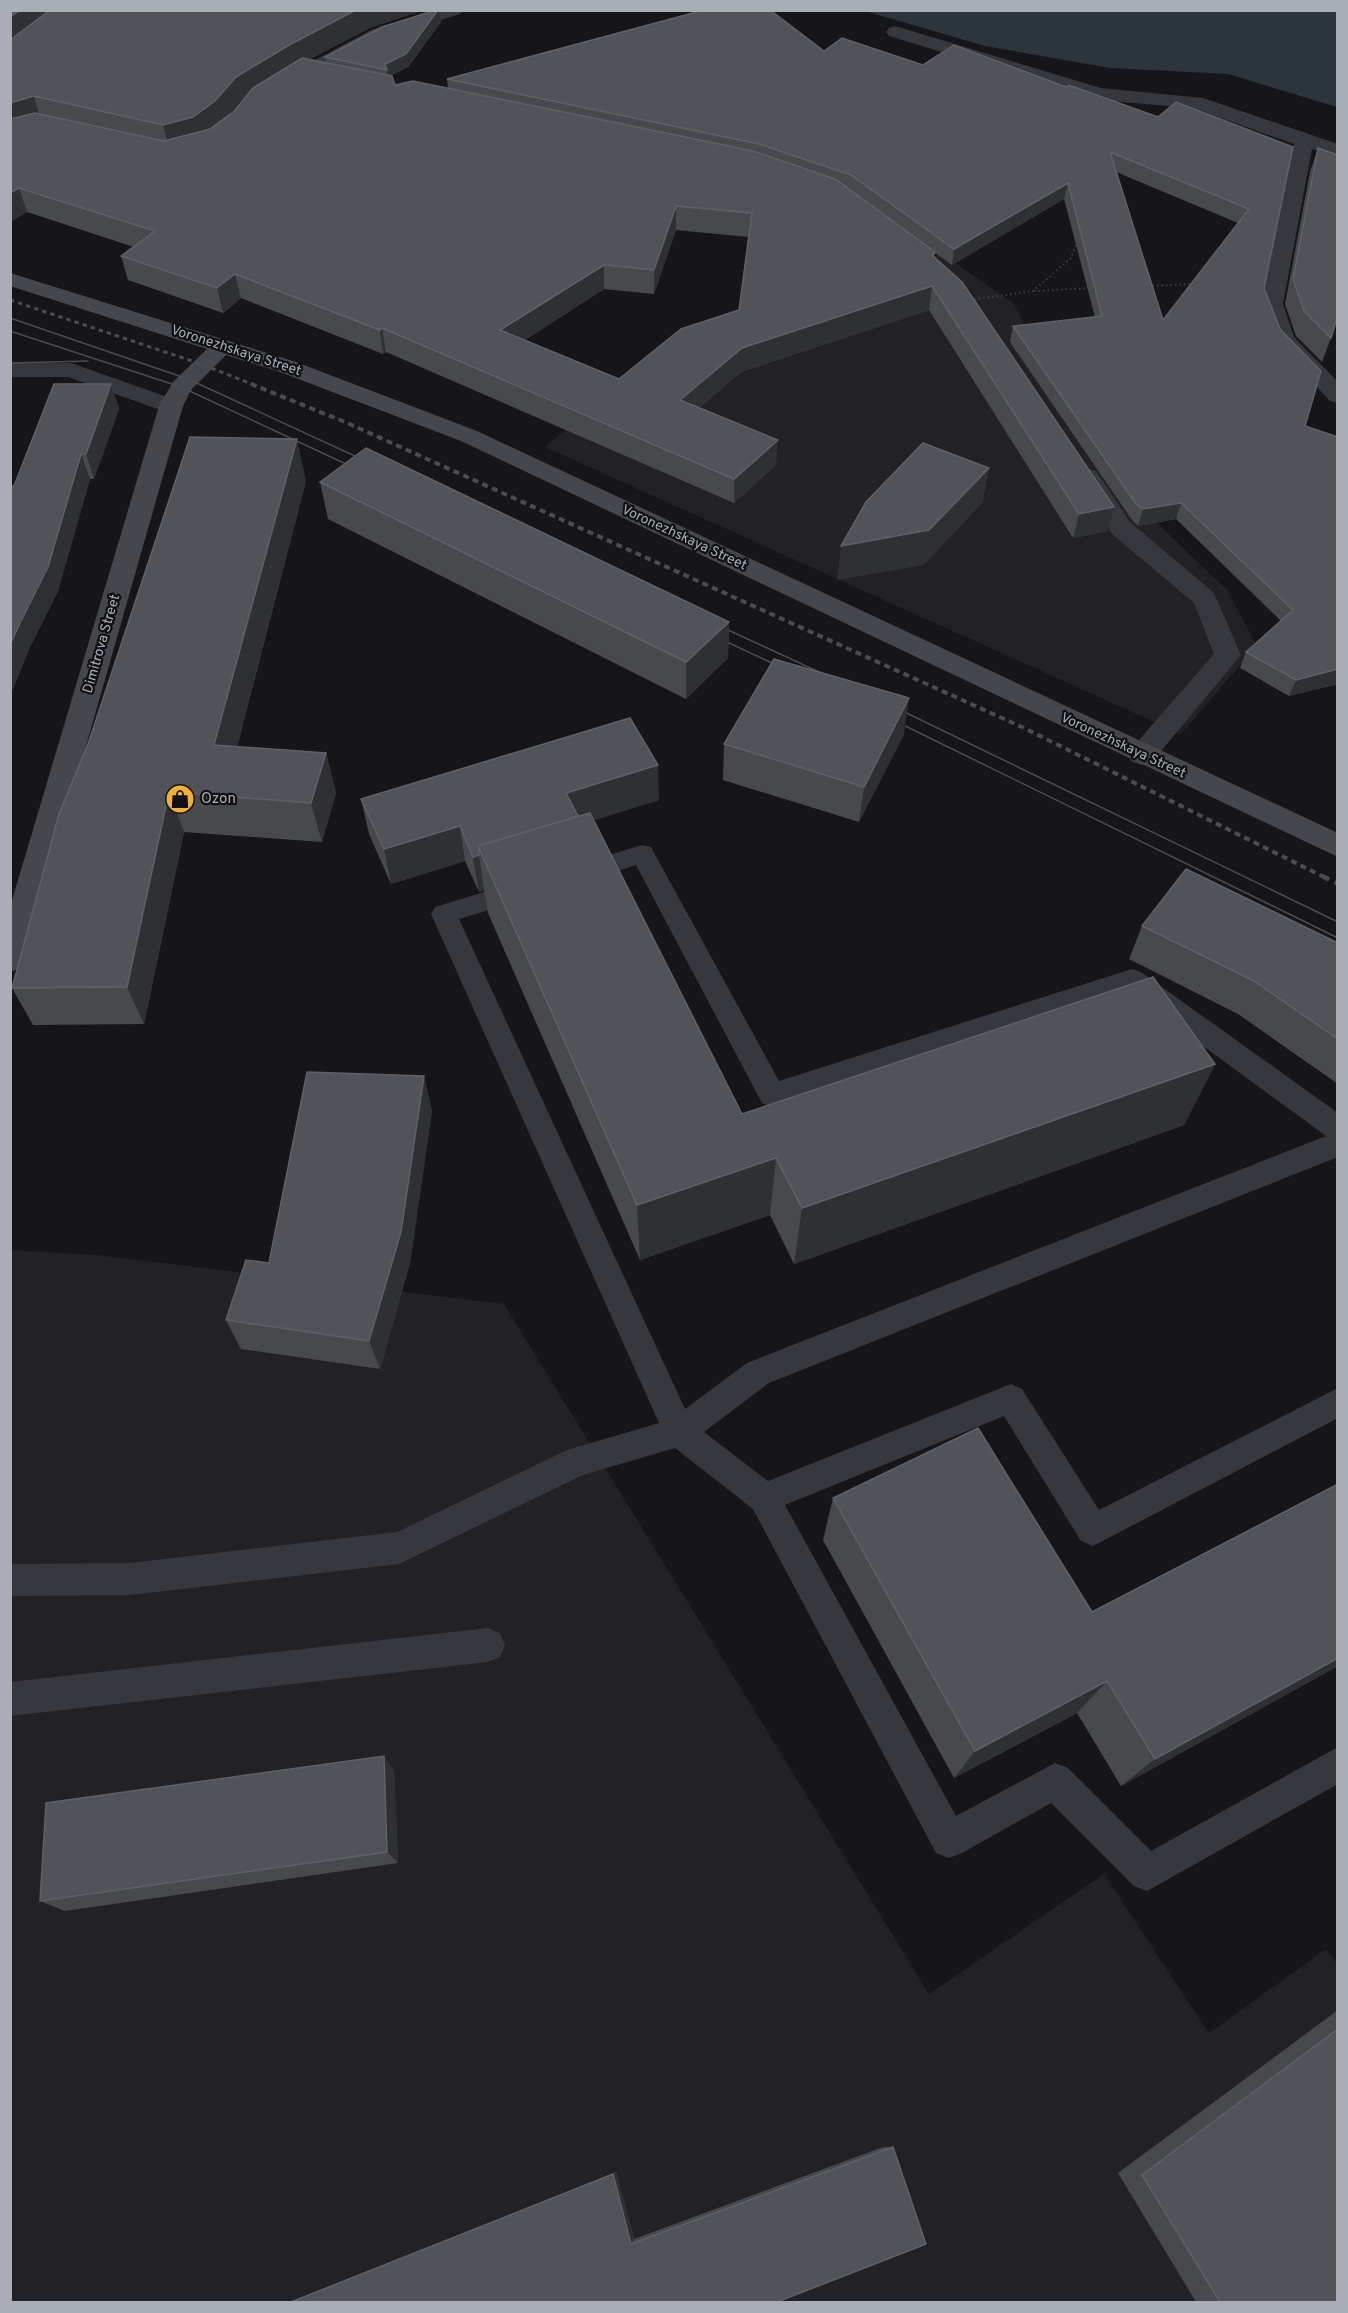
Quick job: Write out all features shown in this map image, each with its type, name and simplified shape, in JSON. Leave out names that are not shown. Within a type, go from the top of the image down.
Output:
[{"type":"street","points":[[267,95],[377,34],[454,10]]},
{"type":"street","points":[[895,32],[1098,94],[1196,102],[1304,141],[1338,150]]},
{"type":"street","points":[[303,73],[338,80]]},
{"type":"street","points":[[1304,141],[1272,304],[1284,339],[1338,396]]},
{"type":"street","name":"Voronezhskaya Street","points":[[10,279],[223,345],[469,436],[1338,846]]},
{"type":"street","name":"Dimitrova Street","points":[[10,960],[171,406],[181,387],[223,345]]},
{"type":"street","points":[[10,370],[71,370],[171,406]]},
{"type":"street","points":[[1075,459],[1121,528],[1205,599],[1228,655],[1142,755]]},
{"type":"lane","points":[[1338,1129],[1132,979],[772,1095],[642,854],[444,914],[679,1432],[764,1498],[949,1840],[1055,1781],[1147,1873],[1338,1764]]},
{"type":"lane","points":[[10,1580],[130,1579],[399,1548],[578,1461],[679,1432],[758,1373],[1338,1144]]},
{"type":"lane","points":[[764,1498],[1011,1399],[1093,1530],[1338,1402]]},
{"type":"lane","points":[[10,1700],[488,1645]]},
{"type":"path","points":[[1033,291],[1071,258],[1079,236]]},
{"type":"path","points":[[1146,286],[1202,283]]},
{"type":"path","points":[[968,301],[1033,291],[1101,288]]},
{"type":"shaded area","points":[[865,11],[1337,11],[1337,107],[1228,74],[1110,68],[985,46]]},
{"type":"shaded area","points":[[942,254],[1013,303],[1100,463],[1126,493],[1227,590],[1257,646],[1181,734],[545,447],[661,348]]},
{"type":"shaded area","points":[[10,1250],[96,1255],[504,1304],[929,1994],[1104,1874],[1209,2033],[1326,1949],[1338,1965],[1337,2302],[11,2302]]},
{"type":"building","points":[[10,10],[20,10],[10,17]]},
{"type":"building","points":[[50,10],[356,10],[291,44],[236,77],[215,101],[193,117],[163,125],[34,96],[10,103],[10,40]]},
{"type":"building","points":[[438,10],[406,54],[385,64],[387,70],[325,57],[382,27]]},
{"type":"building","points":[[704,10],[770,10],[824,51],[842,38],[923,65],[954,45],[1066,87],[1069,85],[1158,117],[1176,102],[1293,147],[1264,288],[1280,329],[1321,371],[1305,426],[1338,437],[1338,669],[1296,680],[1246,652],[1293,610],[1181,503],[1143,509],[1136,504],[1013,326],[1102,316],[1068,183],[954,249],[851,175],[759,144],[447,79]],"holes":[[[1110,152],[1249,209],[1163,320]]]},
{"type":"building","points":[[302,58],[392,76],[395,85],[413,81],[753,151],[835,179],[931,249],[935,253],[932,255],[962,282],[1114,507],[1079,514],[932,286],[742,348],[680,400],[778,440],[734,479],[382,328],[380,330],[235,274],[217,288],[121,256],[155,231],[19,188],[10,193],[10,119],[35,113],[164,141],[210,129],[233,112],[253,88]],"holes":[[[676,206],[752,213],[739,310],[681,329],[619,379],[500,330],[604,265],[654,270]]]},
{"type":"building","points":[[1318,148],[1338,155],[1338,315],[1331,338],[1304,311],[1293,279]]},
{"type":"building","points":[[54,384],[111,384],[86,454],[81,454],[48,567],[10,645],[10,486],[14,486]]},
{"type":"building","points":[[190,437],[297,439],[214,745],[326,753],[311,803],[169,792],[127,987],[12,988],[59,814],[88,744]]},
{"type":"building","points":[[923,443],[989,468],[929,530],[841,546],[866,502]]},
{"type":"building","points":[[366,448],[729,622],[686,662],[320,482]]},
{"type":"building","points":[[774,659],[909,698],[864,787],[724,744]]},
{"type":"building","points":[[630,718],[658,765],[566,793],[578,816],[478,846],[479,855],[473,857],[460,826],[384,849],[361,799]]},
{"type":"building","points":[[590,813],[742,1114],[1153,977],[1215,1064],[802,1208],[776,1158],[637,1205],[478,846]]},
{"type":"building","points":[[1186,869],[1338,943],[1338,1039],[1254,981],[1142,926]]},
{"type":"building","points":[[307,1072],[424,1076],[401,1232],[369,1341],[226,1320],[246,1260],[269,1263]]},
{"type":"building","points":[[978,1428],[1092,1612],[1338,1484],[1338,1658],[1155,1759],[1107,1681],[975,1751],[833,1498]]},
{"type":"building","points":[[384,1756],[387,1852],[40,1901],[46,1803]]},
{"type":"building","points":[[1338,2029],[1338,2302],[1220,2302],[1142,2175]]},
{"type":"building","points":[[893,2147],[926,2244],[777,2302],[291,2302],[613,2174],[631,2244]]},
{"type":"tram line","points":[[10,318],[188,379],[370,463]]},
{"type":"tram line","points":[[10,331],[181,387],[361,471]]},
{"type":"tram line","points":[[10,363],[88,361]]},
{"type":"tram line","points":[[713,623],[832,678]]},
{"type":"tram line","points":[[714,636],[785,669]]},
{"type":"tram line","points":[[892,706],[1338,922]]},
{"type":"tram line","points":[[891,719],[1338,938]]},
{"type":"railway","points":[[10,300],[201,364],[254,385]]},
{"type":"railway","points":[[251,384],[345,422],[1022,727],[1326,878]]},
{"type":"railway","points":[[1322,876],[1326,878]]},
{"type":"railway","points":[[1326,878],[1338,884]]},
{"type":"place","name":"Ozon","points":[[180,799]]}]
